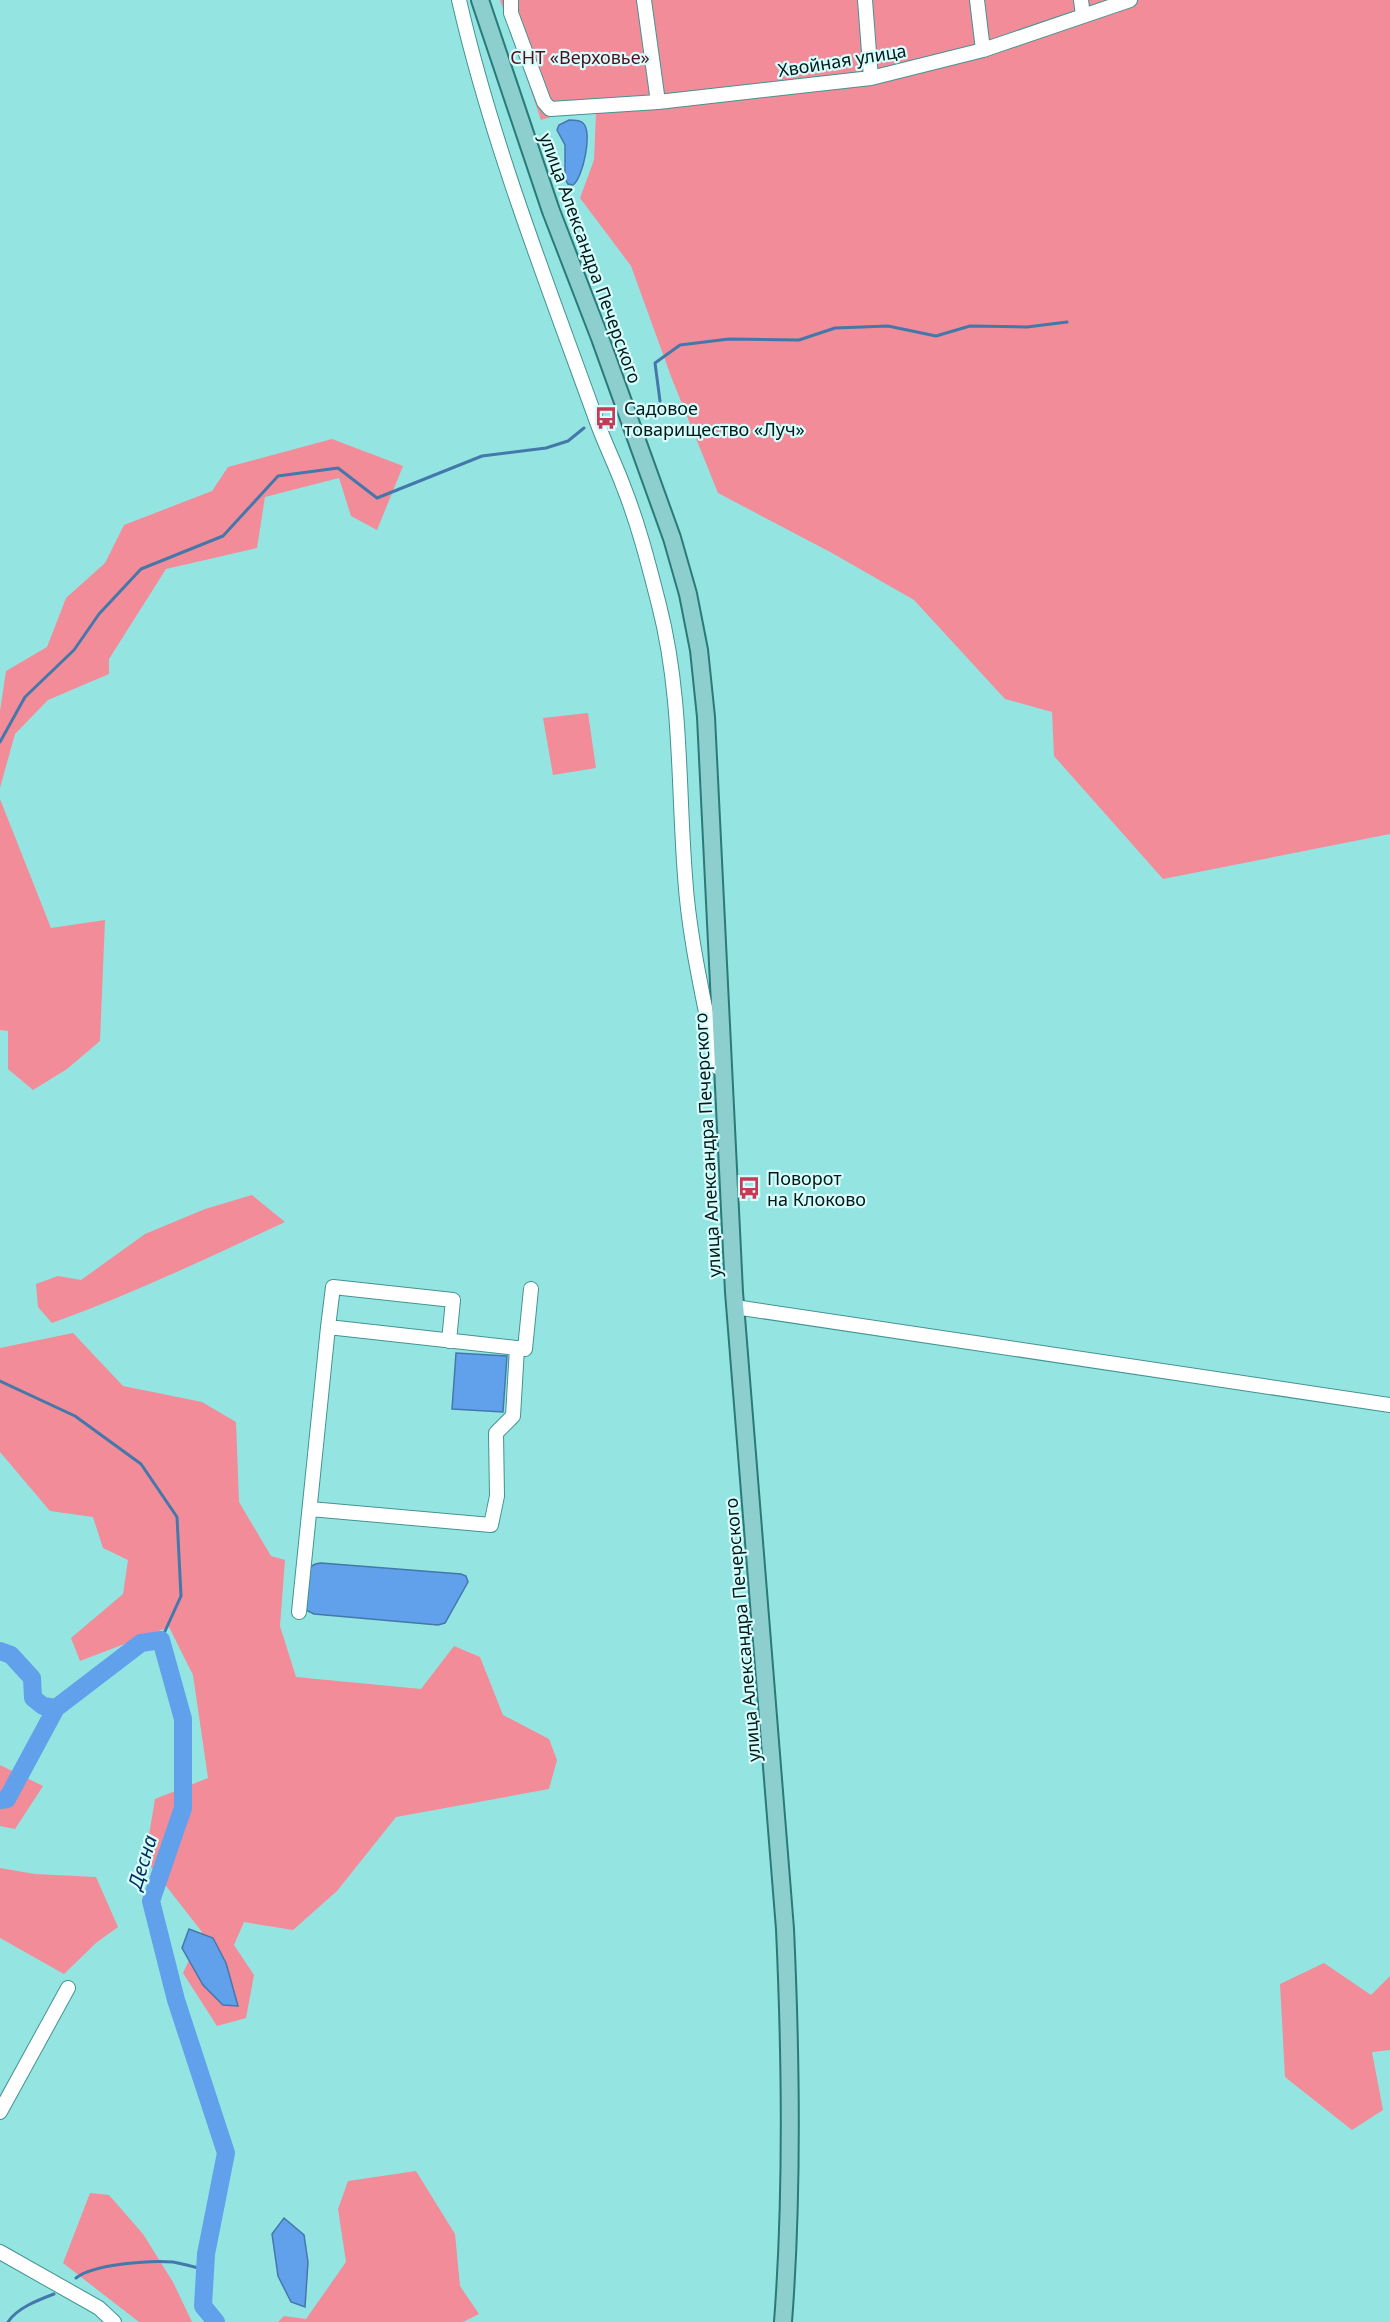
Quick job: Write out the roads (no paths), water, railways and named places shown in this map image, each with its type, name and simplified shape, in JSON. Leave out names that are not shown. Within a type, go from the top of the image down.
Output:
[{"type":"main road","name":"улица Александра Печерского","points":[[480,0],[551,211],[672,538],[688,594],[699,650],[706,717],[735,1307],[785,1929],[791,2163],[783,2322]]},
{"type":"street","points":[[459,0],[469,47],[503,159],[598,426],[625,490],[643,544],[660,610],[671,665],[678,739],[685,878],[692,943],[724,1102]]},
{"type":"street","name":"Хвойная улица","points":[[511,0],[511,13],[544,102],[550,109],[658,102],[871,78],[983,50],[1130,0]]},
{"type":"street","points":[[644,0],[658,102]]},
{"type":"street","points":[[865,0],[871,78]]},
{"type":"street","points":[[977,0],[983,50]]},
{"type":"street","points":[[1081,0],[1083,16]]},
{"type":"street","points":[[299,1612],[333,1287],[453,1300],[449,1341]]},
{"type":"street","points":[[328,1328],[525,1349],[531,1289]]},
{"type":"street","points":[[735,1307],[1390,1405]]},
{"type":"street","points":[[310,1509],[491,1525],[497,1496],[496,1433],[513,1416],[516,1348]]},
{"type":"street","points":[[0,2112],[68,1988]]},
{"type":"street","points":[[6,2255],[99,2308],[114,2322]]},
{"type":"water","points":[[569,120],[583,123],[587,135],[586,154],[577,181],[573,185],[568,184],[565,179],[565,145],[557,130],[559,125]]},
{"type":"water","points":[[456,1353],[507,1356],[503,1412],[452,1409]]},
{"type":"water","points":[[321,1563],[461,1574],[466,1576],[468,1582],[445,1623],[438,1625],[314,1614],[306,1610],[305,1580],[309,1569]]},
{"type":"water","points":[[189,1929],[213,1938],[226,1963],[238,2006],[223,2005],[203,1985],[182,1948]]},
{"type":"water","points":[[284,2218],[304,2235],[308,2262],[305,2307],[291,2302],[278,2276],[272,2234]]},
{"type":"waterway","points":[[660,401],[655,363],[680,345],[729,339],[799,340],[835,328],[888,326],[936,336],[970,326],[1027,327],[1067,322]]},
{"type":"waterway","points":[[0,742],[25,697],[74,650],[99,614],[141,569],[223,536],[278,476],[338,468],[377,498],[482,456],[546,448],[568,441],[584,428]]},
{"type":"waterway","points":[[0,1381],[75,1416],[141,1464],[177,1517],[181,1596],[161,1640]]},
{"type":"waterway","name":"Десна","points":[[0,1800],[7,1799],[56,1708],[141,1643],[161,1640],[183,1719],[183,1808],[151,1901],[176,2000],[226,2153],[206,2254],[203,2306],[216,2322]]},
{"type":"waterway","points":[[0,1651],[11,1655],[32,1678],[33,1698],[43,1706],[56,1708]]},
{"type":"waterway","points":[[76,2278],[95,2269],[137,2262],[173,2262],[205,2270]]},
{"type":"waterway","points":[[8,2322],[22,2309],[54,2294]]},
{"type":"place","name":"Садовое товарищество «Луч»","points":[[606,418]]},
{"type":"place","name":"Поворот на Клоково","points":[[749,1188]]},
{"type":"park label","name":"СНТ «Верховье»","points":[[580,57]]}]
